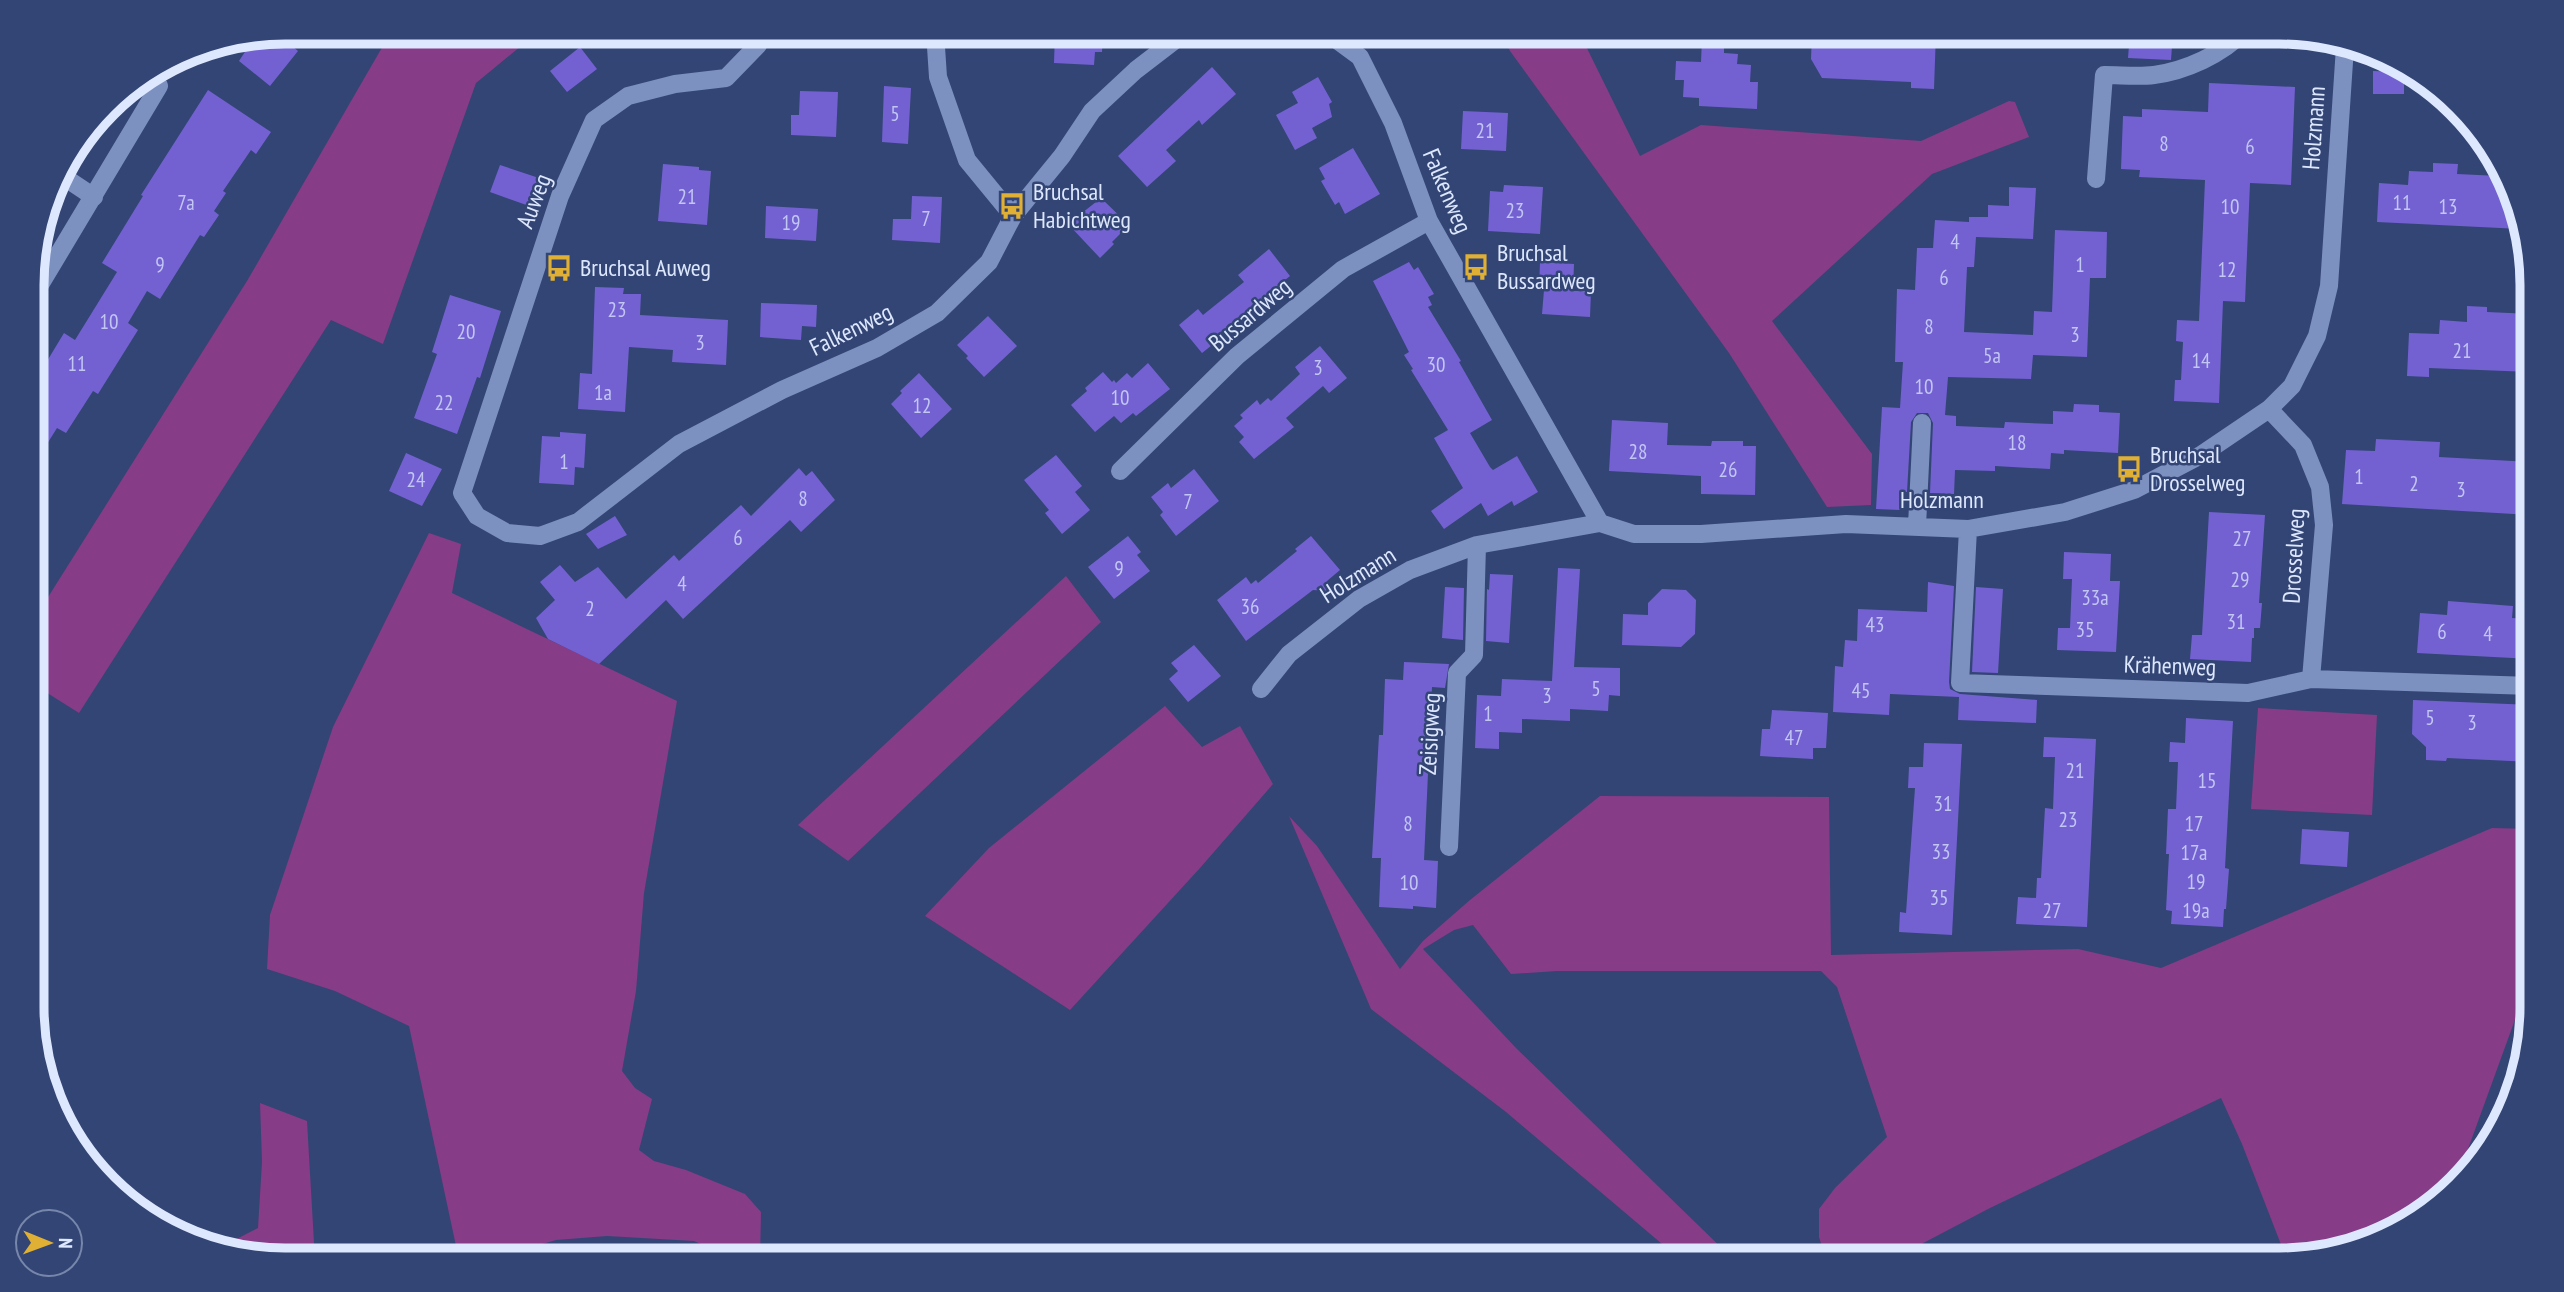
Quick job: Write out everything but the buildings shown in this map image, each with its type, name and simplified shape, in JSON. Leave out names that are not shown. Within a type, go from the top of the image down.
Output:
[{"type":"street","name":"Auweg","points":[[462,493],[560,196],[594,120],[628,96],[675,84],[726,78],[758,44]]},
{"type":"street","points":[[935,44],[939,77],[967,160],[1013,216]]},
{"type":"street","name":"Falkenweg","points":[[462,493],[477,516],[507,533],[540,536],[578,523],[679,444],[782,390],[877,348],[937,313],[989,262],[1013,216],[1062,156],[1092,111],[1136,70],[1170,44]]},
{"type":"street","name":"Falkenweg","points":[[1342,44],[1360,57],[1393,123],[1429,221],[1600,523]]},
{"type":"street","points":[[2096,178],[2104,75],[2155,75],[2210,56],[2226,44]]},
{"type":"street","name":"Holzmann","points":[[1261,689],[1289,654],[1359,599],[1410,570],[1477,545],[1600,523],[1634,534],[1701,534],[1846,524],[1968,529],[2065,512],[2134,490],[2201,455],[2269,409],[2292,386],[2317,336],[2329,286],[2345,53]]},
{"type":"street","points":[[44,279],[159,86]]},
{"type":"street","points":[[68,180],[94,197]]},
{"type":"street","name":"Bussardweg","points":[[1120,471],[1237,356],[1343,269],[1429,221]]},
{"type":"street","name":"Drosselweg","points":[[2269,409],[2303,445],[2320,487],[2323,526],[2311,679]]},
{"type":"street","points":[[1917,526],[1922,423]]},
{"type":"street","name":"Krähenweg","points":[[1968,529],[1960,682],[2248,693],[2311,679],[2520,687]]},
{"type":"street","name":"Zeisigweg","points":[[1449,847],[1457,673],[1474,655],[1477,545]]},
{"type":"shaded area","points":[[384,44],[523,44],[476,83],[383,344],[331,320],[79,713],[44,691],[44,604],[247,281]]},
{"type":"shaded area","points":[[1506,44],[1585,44],[1640,156],[1701,125],[1921,141],[2009,101],[2015,102],[2029,137],[1932,174],[1772,321],[1872,454],[1871,505],[1827,507],[1729,353]]},
{"type":"shaded area","points":[[429,533],[461,544],[452,593],[677,701],[644,893],[636,991],[622,1071],[635,1088],[652,1099],[639,1150],[654,1161],[686,1170],[745,1194],[761,1212],[760,1248],[710,1248],[694,1241],[607,1236],[556,1240],[528,1248],[456,1248],[409,1026],[335,991],[267,969],[270,915],[333,727]]},
{"type":"shaded area","points":[[1066,576],[1101,622],[848,861],[798,825]]},
{"type":"shaded area","points":[[1165,706],[1202,747],[1240,726],[1273,784],[1070,1010],[925,916],[989,848]]},
{"type":"shaded area","points":[[2258,708],[2377,715],[2372,815],[2251,809]]},
{"type":"shaded area","points":[[1600,796],[1829,797],[1831,955],[2078,949],[2161,968],[2492,828],[2520,829],[2520,1006],[2463,1162],[2438,1188],[2413,1208],[2357,1235],[2326,1244],[2282,1248],[2221,1098],[1990,1208],[1914,1248],[1822,1248],[1819,1237],[1819,1209],[1835,1188],[1887,1137],[1837,987],[1821,971],[1557,971],[1511,974],[1473,925],[1454,930],[1423,949],[1516,1048],[1722,1248],[1667,1248],[1506,1112],[1371,1009],[1289,816],[1317,846],[1400,969],[1423,941]]},
{"type":"shaded area","points":[[260,1103],[307,1121],[314,1248],[253,1246],[231,1242],[258,1228],[262,1162]]},
{"type":"place","name":"Bruchsal Habichtweg","points":[[1012,206]]},
{"type":"place","name":"Bruchsal Bussardweg","points":[[1476,267]]},
{"type":"place","name":"Bruchsal Auweg","points":[[559,268]]},
{"type":"place","name":"Bruchsal Drosselweg","points":[[2129,469]]}]
